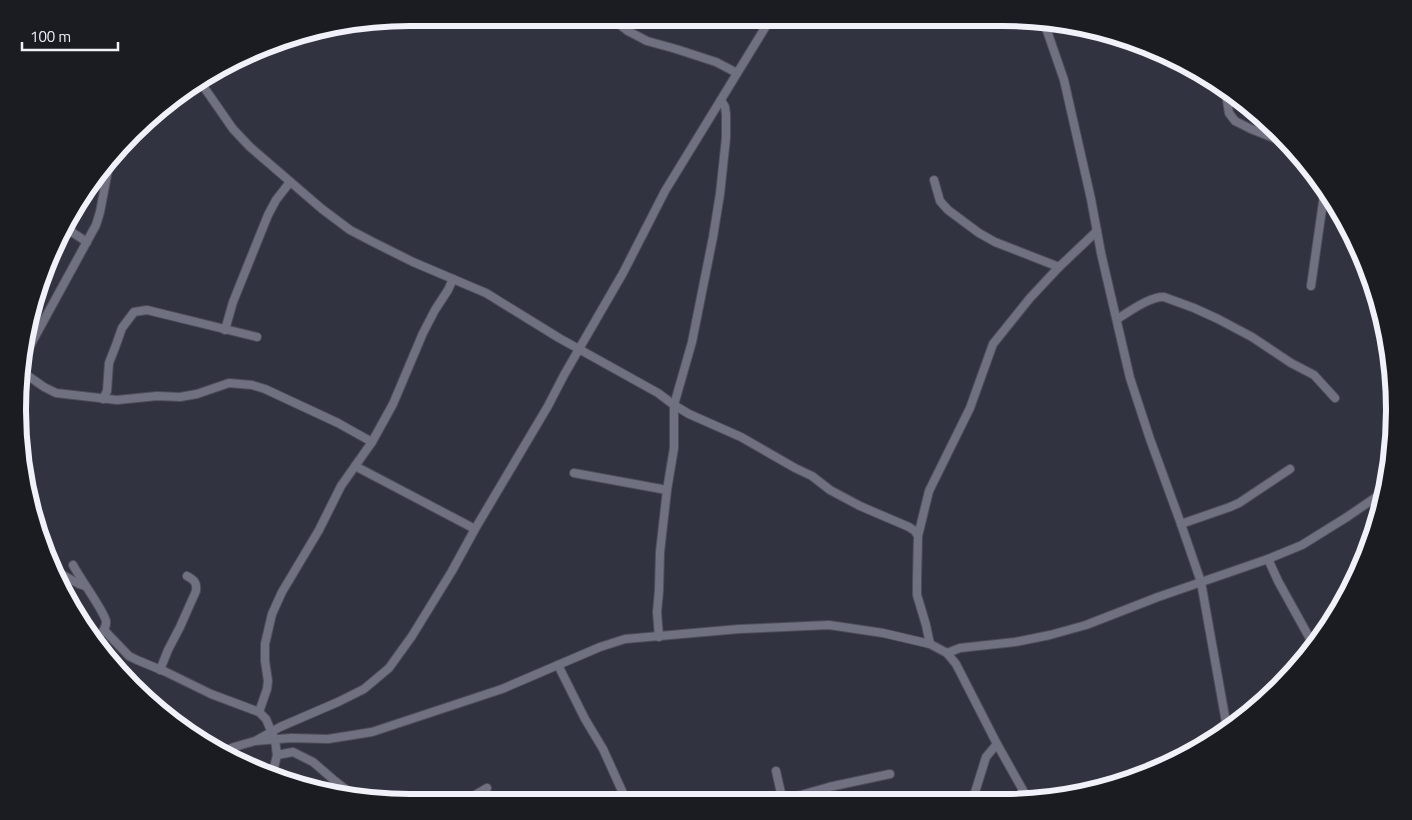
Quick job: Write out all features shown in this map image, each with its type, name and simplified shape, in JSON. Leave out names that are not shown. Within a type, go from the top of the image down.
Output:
[{"type":"street","points":[[622,26],[647,40],[716,62],[737,73]]},
{"type":"street","points":[[230,749],[273,736],[364,689],[389,668],[426,615],[452,572],[623,273],[665,191],[766,26]]},
{"type":"street","points":[[1047,29],[1064,80],[1130,378],[1201,582],[1226,721]]},
{"type":"street","points":[[203,87],[233,129],[250,147],[322,209],[350,230],[372,242],[486,293],[674,405],[741,437],[812,476],[830,490],[860,506],[909,527],[918,536]]},
{"type":"street","points":[[1227,99],[1229,113],[1235,121],[1271,137]]},
{"type":"street","points":[[659,637],[657,612],[660,552],[666,490],[674,448],[674,405],[692,342],[713,237],[726,138],[726,114],[721,100]]},
{"type":"street","points":[[33,340],[96,224],[107,175]]},
{"type":"street","points":[[934,180],[940,201],[948,210],[979,233],[995,242],[1059,267]]},
{"type":"street","points":[[225,330],[233,302],[268,214],[290,182]]},
{"type":"street","points":[[1311,286],[1323,201]]},
{"type":"street","points":[[71,231],[87,242]]},
{"type":"street","points":[[930,644],[917,595],[918,536],[929,491],[970,408],[993,344],[1030,298],[1097,231]]},
{"type":"street","points":[[259,712],[267,689],[265,644],[272,614],[289,579],[341,486],[372,442],[393,404],[423,333],[453,279]]},
{"type":"street","points":[[1117,319],[1147,301],[1159,296],[1164,297],[1202,312],[1252,337],[1291,363],[1314,375],[1335,398]]},
{"type":"street","points":[[103,399],[109,363],[122,328],[134,312],[147,310],[257,337]]},
{"type":"street","points":[[28,376],[56,393],[117,400],[157,396],[180,397],[208,392],[229,383],[252,385],[265,389],[338,423],[372,442]]},
{"type":"street","points":[[355,466],[475,529]]},
{"type":"street","points":[[1181,524],[1239,503],[1290,469]]},
{"type":"street","points":[[574,473],[666,490]]},
{"type":"street","points":[[947,653],[960,648],[1015,642],[1050,635],[1086,625],[1268,559],[1302,544],[1375,499]]},
{"type":"street","points":[[1268,559],[1310,639]]},
{"type":"street","points":[[73,566],[106,622],[100,635]]},
{"type":"street","points":[[64,576],[85,586]]},
{"type":"street","points":[[160,670],[196,591],[197,584],[187,576]]},
{"type":"street","points":[[273,736],[328,739],[372,732],[502,689],[600,647],[624,639],[739,629],[829,625],[883,633],[930,644],[947,653],[956,664],[1025,793]]},
{"type":"street","points":[[104,630],[129,656],[211,694],[259,712],[266,719],[273,736],[278,755],[274,769]]},
{"type":"street","points":[[558,665],[603,749],[623,794]]},
{"type":"street","points":[[974,794],[986,757],[997,744]]},
{"type":"street","points":[[278,755],[293,752],[314,762],[343,787]]},
{"type":"street","points":[[776,771],[781,794]]},
{"type":"street","points":[[806,794],[890,774]]},
{"type":"street","points":[[477,794],[487,788]]}]
